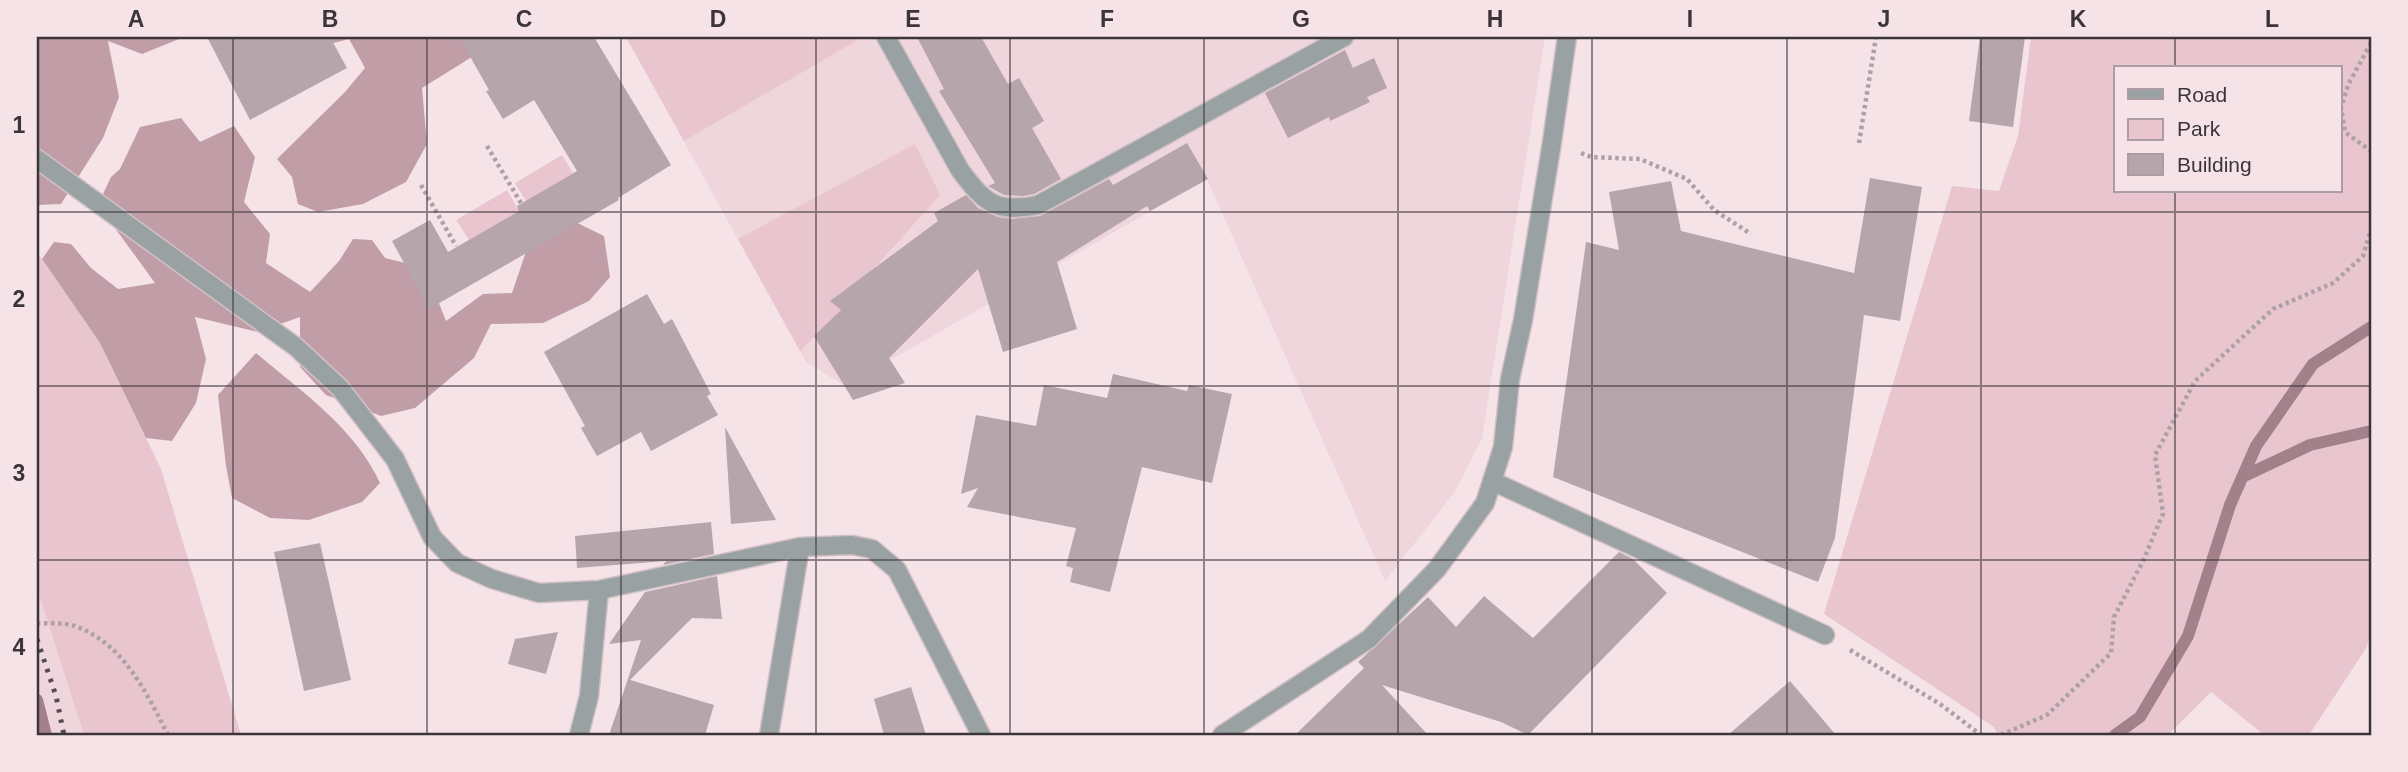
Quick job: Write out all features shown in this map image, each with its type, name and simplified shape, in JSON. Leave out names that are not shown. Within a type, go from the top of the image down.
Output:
[{"type":"street","points":[[886,37],[960,170],[975,190],[992,204],[1013,210],[1038,205],[1344,37]]},
{"type":"street","points":[[1222,735],[1369,639],[1437,569],[1485,503],[1503,447],[1510,379],[1523,320],[1567,37]]},
{"type":"street","points":[[37,159],[296,347],[340,388],[395,459],[432,537],[457,563],[492,579],[539,593],[599,590],[800,547],[852,545],[872,549],[897,570],[981,735]]},
{"type":"street","points":[[1492,481],[1825,635]]},
{"type":"street","points":[[769,735],[800,547]]},
{"type":"street","points":[[579,735],[589,696],[599,590]]},
{"type":"path","points":[[1859,143],[1875,37]]},
{"type":"path","points":[[2342,104],[2350,82],[2371,43]]},
{"type":"path","points":[[2342,113],[2345,132],[2371,151]]},
{"type":"path","points":[[1552,142],[1591,157],[1640,159],[1687,178],[1714,210],[1751,234]]},
{"type":"path","points":[[487,146],[521,204]]},
{"type":"path","points":[[421,185],[456,246]]},
{"type":"path","points":[[2001,735],[2047,715],[2111,653],[2114,617],[2143,561],[2163,514],[2155,455],[2195,381],[2273,309],[2333,283],[2363,256],[2371,229]]},
{"type":"path","points":[[37,623],[73,625],[106,642],[139,678],[168,735]]},
{"type":"path","points":[[1825,635],[1940,704],[1981,735]]},
{"type":"shaded area","points":[[37,37],[184,37],[142,54],[108,41],[119,97],[103,138],[61,204],[37,205]]},
{"type":"shaded area","points":[[311,37],[499,37],[496,42],[422,88],[427,144],[406,182],[363,204],[318,212],[298,204],[292,177],[277,159],[345,92],[365,68],[349,39],[318,47]]},
{"type":"shaded area","points":[[626,37],[1545,37],[1482,438],[1456,490],[1385,581],[1207,179],[845,386],[806,362]]},
{"type":"shaded area","points":[[181,118],[200,142],[234,126],[255,157],[244,202],[270,234],[266,263],[310,292],[339,261],[353,239],[372,240],[385,258],[425,268],[446,321],[483,294],[512,293],[532,234],[561,215],[604,236],[610,277],[589,301],[543,323],[491,324],[474,358],[415,408],[381,416],[326,395],[300,367],[300,317],[258,332],[195,317],[206,359],[196,403],[172,441],[146,438],[100,343],[42,259],[54,242],[71,244],[91,268],[118,289],[155,283],[112,224],[103,194],[111,177],[120,169],[140,127]]},
{"type":"shaded area","points":[[256,353],[326,412],[369,463],[380,483],[362,502],[309,520],[270,518],[232,498],[218,395]]},
{"type":"shaded area","points":[[37,588],[62,662],[84,735],[37,735]]},
{"type":"green space","points":[[626,37],[854,37],[856,41],[684,141]]},
{"type":"green space","points":[[2031,37],[2371,37],[2371,635],[2365,650],[2309,735],[2264,735],[2211,692],[2168,735],[1998,735],[1994,727],[1824,614],[1952,186],[1999,191],[2018,136]]},
{"type":"green space","points":[[915,144],[940,195],[835,316],[800,351],[738,239]]},
{"type":"green space","points":[[562,155],[573,173],[526,201],[515,183]]},
{"type":"green space","points":[[507,190],[519,211],[469,240],[456,220]]},
{"type":"green space","points":[[37,252],[100,343],[161,469],[241,735],[84,735],[37,588]]},
{"type":"building","points":[[207,37],[330,37],[347,68],[250,120]]},
{"type":"building","points":[[459,37],[594,37],[671,165],[618,198],[619,200],[429,309],[392,241],[430,220],[448,252],[519,211],[517,206],[577,171],[534,100],[503,119]]},
{"type":"building","points":[[917,37],[981,37],[1008,84],[1019,78],[1044,121],[1032,128],[1061,179],[1034,194],[1023,196],[1004,195],[988,186],[995,183],[939,91],[944,89]]},
{"type":"building","points":[[1980,37],[2025,37],[2013,127],[1969,121]]},
{"type":"building","points":[[1345,50],[1353,68],[1374,58],[1387,88],[1367,97],[1370,102],[1330,121],[1329,117],[1288,138],[1265,93]]},
{"type":"building","points":[[1187,143],[1208,179],[1150,211],[1147,206],[1057,262],[1077,329],[1003,352],[978,269],[889,358],[905,383],[853,400],[814,336],[841,310],[830,301],[938,221],[934,213],[966,195],[978,208],[998,217],[1012,219],[1040,216],[1109,179],[1113,185]]},
{"type":"building","points":[[1870,178],[1922,187],[1900,321],[1864,315],[1835,538],[1818,582],[1553,477],[1586,242],[1619,250],[1609,192],[1671,181],[1681,231],[1854,273]]},
{"type":"building","points":[[647,294],[664,324],[672,319],[711,394],[707,396],[718,415],[651,451],[641,432],[597,456],[581,428],[585,426],[544,352]]},
{"type":"building","points":[[1113,374],[1187,391],[1189,385],[1232,394],[1212,483],[1142,467],[1110,592],[1070,582],[1073,568],[1066,566],[1076,528],[967,507],[978,488],[961,494],[976,415],[1036,426],[1044,385],[1107,398]]},
{"type":"building","points":[[725,427],[776,520],[731,524]]},
{"type":"building","points":[[711,522],[714,554],[663,565],[666,561],[577,568],[575,536]]},
{"type":"building","points":[[320,543],[351,680],[304,691],[274,552]]},
{"type":"building","points":[[1619,552],[1633,559],[1667,593],[1528,735],[1501,722],[1382,685],[1428,735],[1295,735],[1364,668],[1358,662],[1428,597],[1456,627],[1484,596],[1533,638]]},
{"type":"building","points":[[717,576],[722,619],[692,618],[630,680],[714,705],[705,735],[609,735],[641,640],[609,644],[645,592]]},
{"type":"building","points":[[558,632],[546,674],[508,664],[515,639]]},
{"type":"building","points":[[1790,681],[1836,735],[1728,735]]},
{"type":"building","points":[[911,687],[926,735],[884,735],[874,699]]},
{"type":"waterway","points":[[2115,735],[2140,717],[2188,636],[2230,505],[2256,446],[2313,364],[2371,327]]},
{"type":"waterway","points":[[2242,477],[2310,445],[2371,431]]},
{"type":"waterway","points":[[37,700],[46,735]]},
{"type":"railway","points":[[37,639],[56,696],[64,735]]}]
